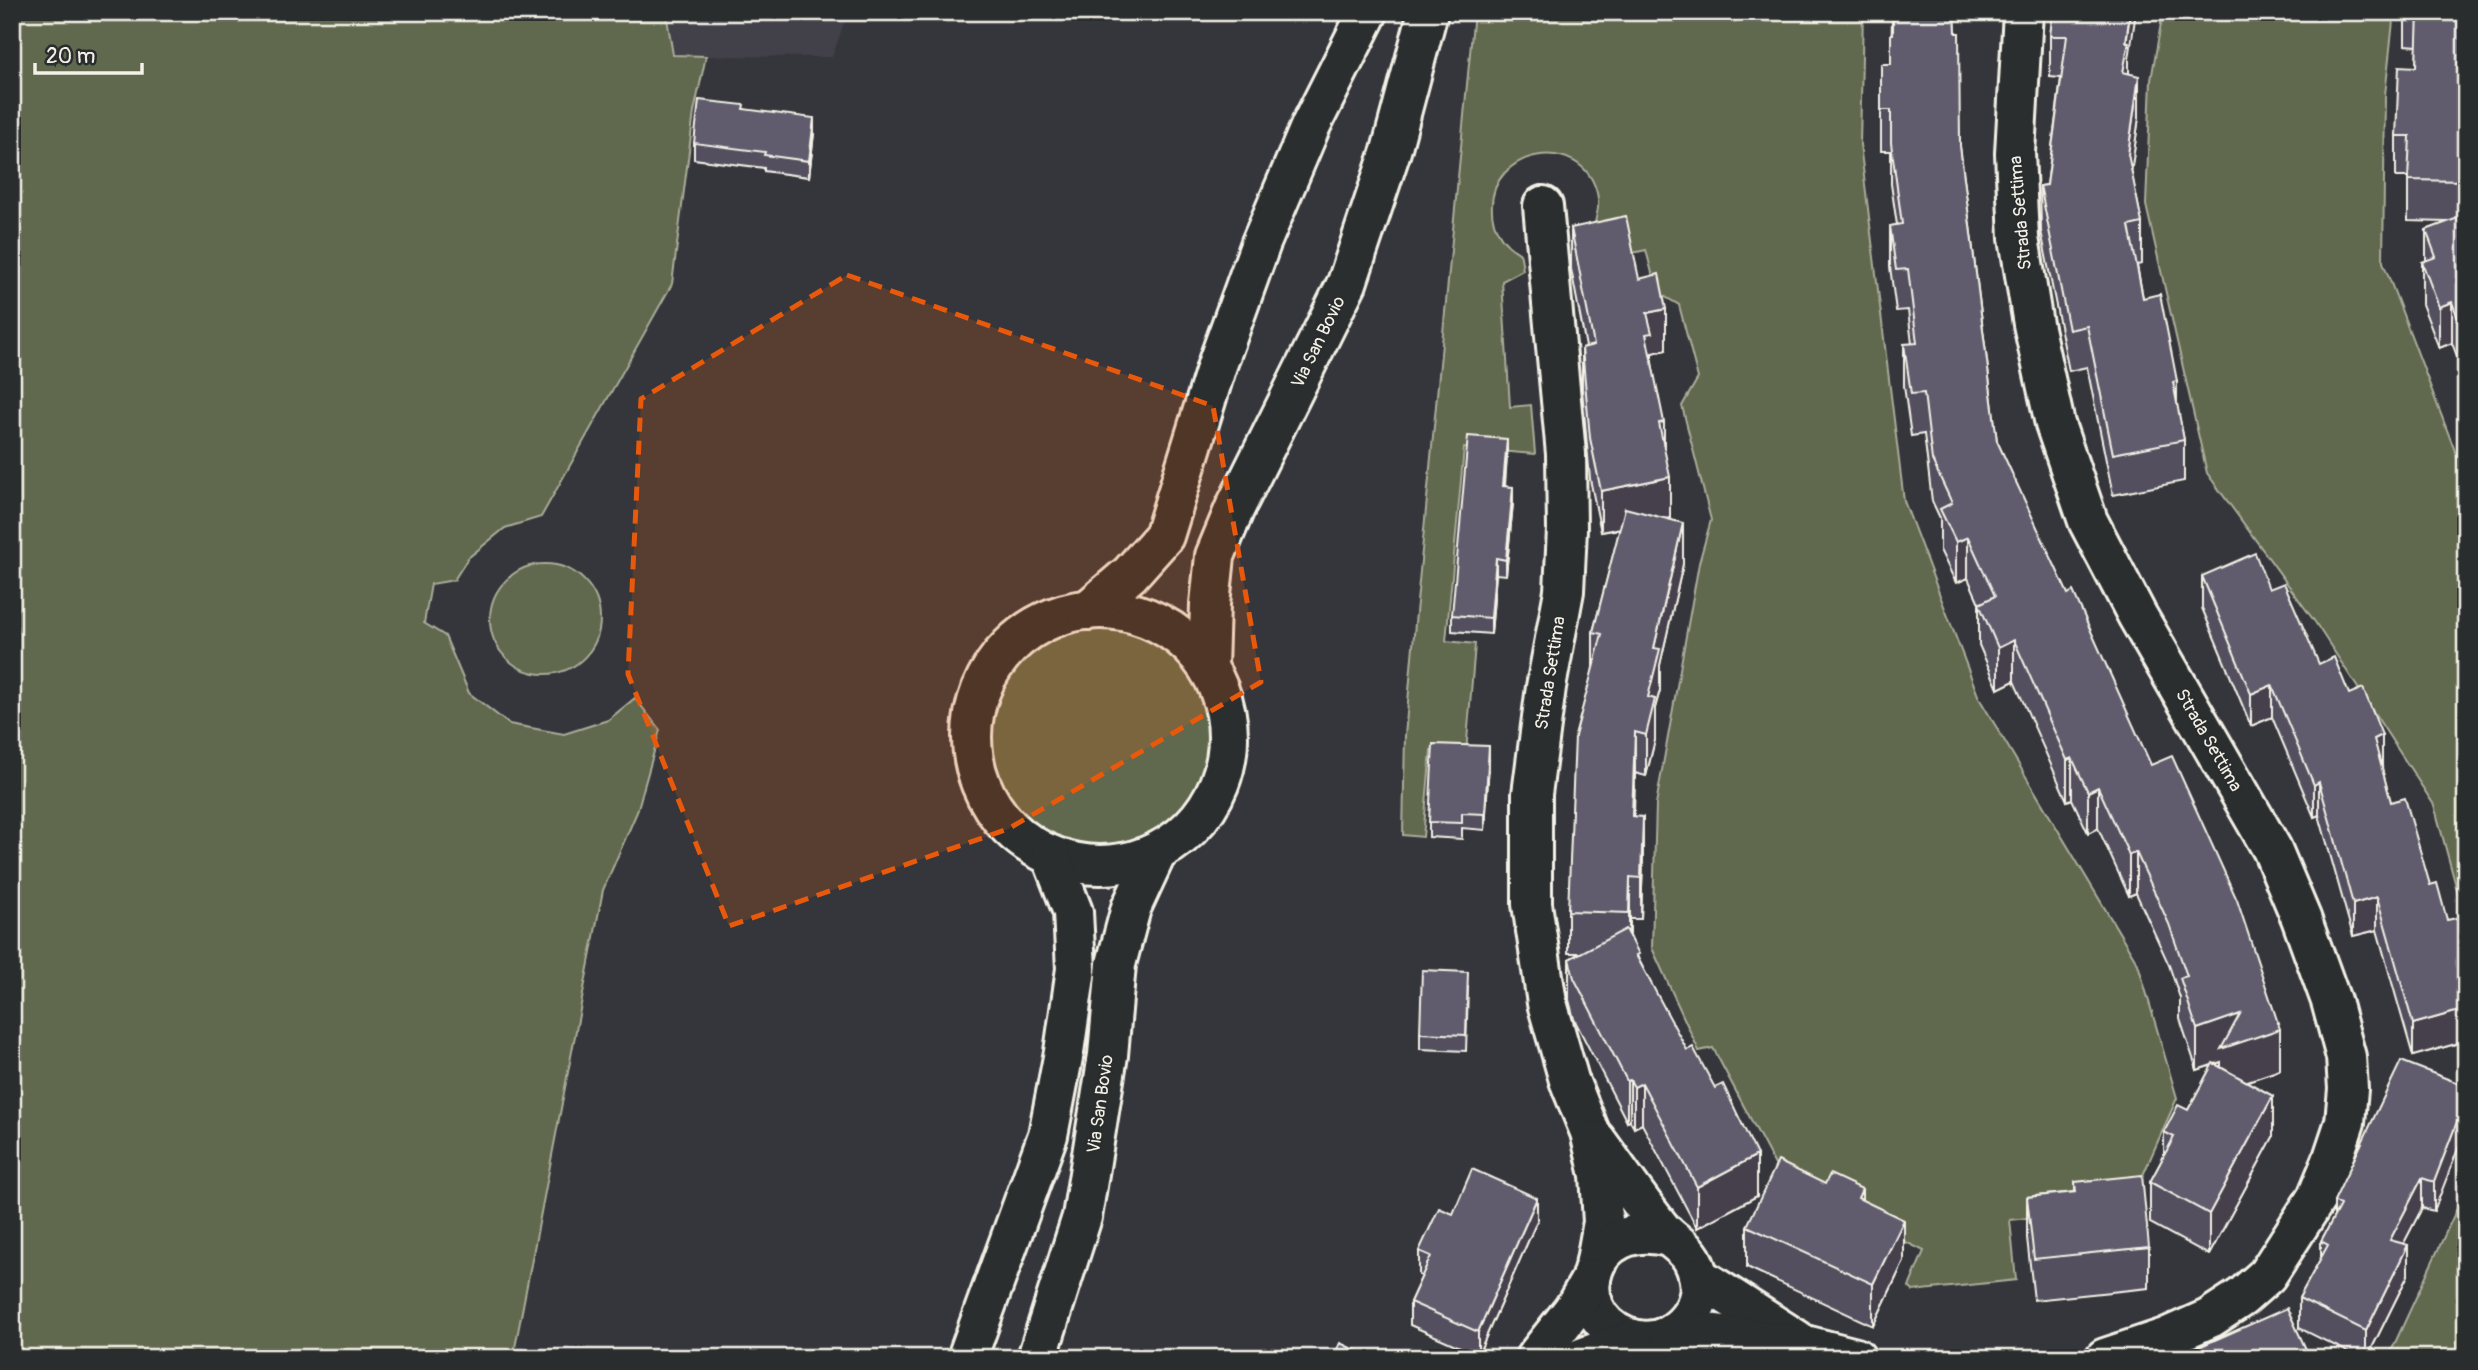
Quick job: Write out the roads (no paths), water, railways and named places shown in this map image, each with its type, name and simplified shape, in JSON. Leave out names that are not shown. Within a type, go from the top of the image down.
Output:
[{"type":"street","name":"Via San Bovio","points":[[1088,610],[1130,574],[1164,536],[1217,365],[1261,243],[1311,125],[1368,12]]},
{"type":"street","name":"Via San Bovio","points":[[1208,667],[1215,556],[1235,508],[1347,283],[1391,151],[1428,12]]},
{"type":"street","name":"Strada Settima","points":[[2023,12],[2015,153],[2019,237],[2033,324],[2054,424],[2088,521],[2100,545],[2137,615],[2272,849],[2331,1001],[2346,1057],[2348,1089],[2345,1122],[2317,1197],[2267,1275],[2242,1297],[2210,1318],[2165,1338],[2105,1358]]},
{"type":"street","name":"Strada Settima","points":[[1543,206],[1566,454],[1567,529],[1563,591],[1546,687],[1532,794],[1532,904],[1547,1003],[1569,1080],[1590,1132],[1600,1175],[1603,1222],[1591,1295],[1605,1324],[1617,1333],[1648,1339],[1708,1333],[1805,1345],[1856,1358]]},
{"type":"street","name":"Via San Bovio","points":[[1088,610],[1115,610],[1142,616],[1164,626],[1182,639],[1208,667],[1226,712],[1228,747],[1224,771],[1205,811],[1188,830],[1157,852],[1124,863],[1095,865],[1073,862],[1051,855],[1017,834],[994,808],[978,777],[972,727],[986,678],[1016,640],[1052,618],[1088,610]]},
{"type":"street","name":"Via San Bovio","points":[[1037,1358],[1082,1216],[1108,1055],[1116,964],[1131,908],[1157,852]]},
{"type":"street","points":[[967,1358],[1048,1135],[1064,1052],[1076,969],[1073,912],[1051,855]]},
{"type":"street","name":"Strada Settima","points":[[1590,1132],[1668,1237]]},
{"type":"street","name":"Strada Settima","points":[[1535,1358],[1573,1310],[1606,1248],[1620,1238],[1636,1233],[1668,1237],[1683,1247],[1693,1261],[1699,1277],[1696,1307],[1688,1320],[1677,1331],[1581,1358]]},
{"type":"street","name":"Strada Settima","points":[[1699,1277],[1805,1345]]}]
